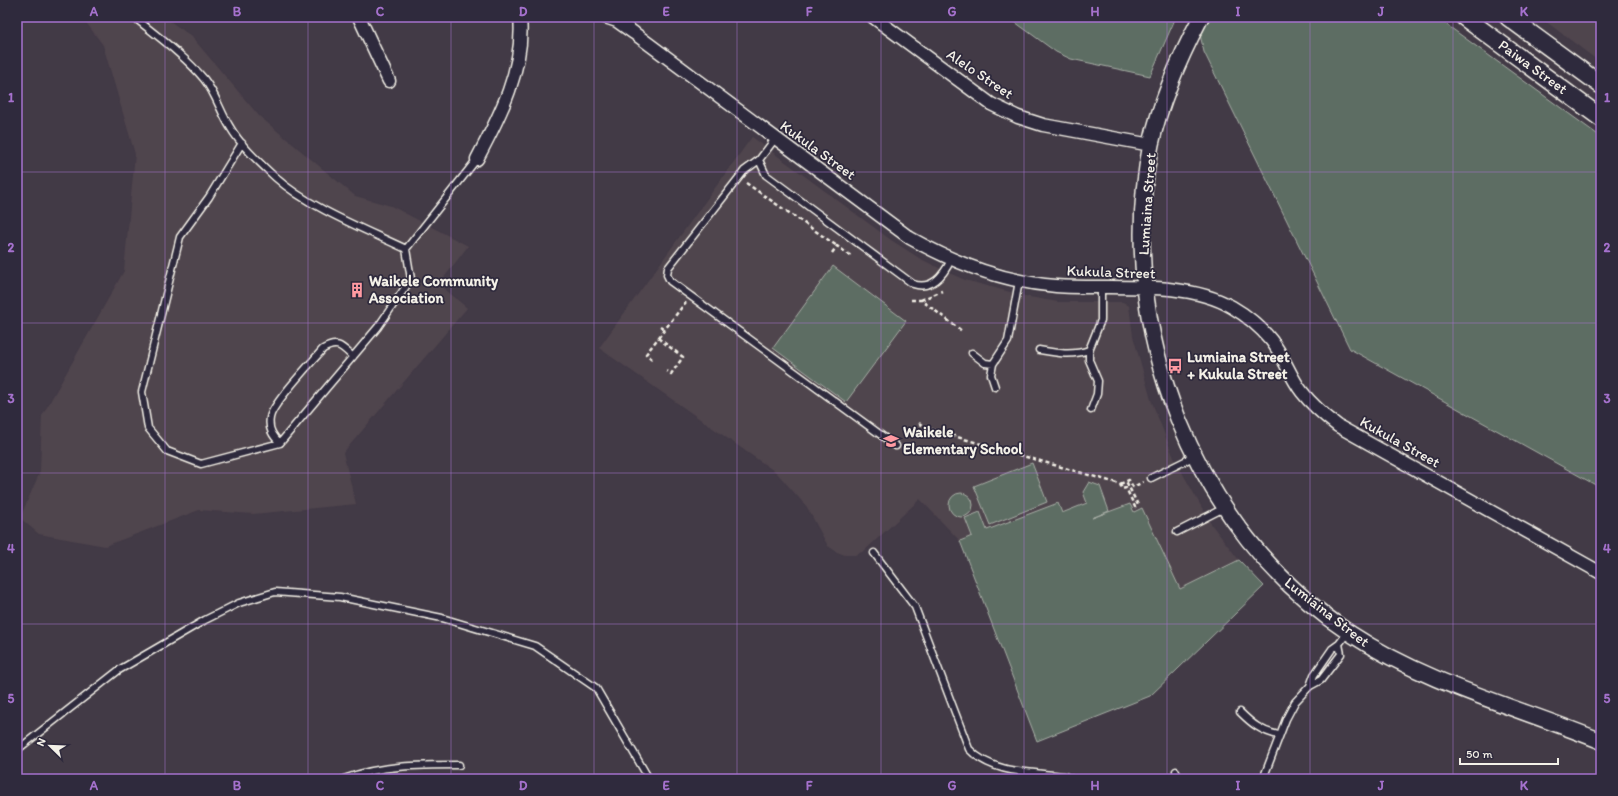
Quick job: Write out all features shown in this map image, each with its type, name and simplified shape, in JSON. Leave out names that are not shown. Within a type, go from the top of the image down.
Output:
[{"type":"main road","name":"Paiwa Street","points":[[1464,17],[1601,118]]},
{"type":"main road","name":"Paiwa Street","points":[[1508,17],[1601,85]]},
{"type":"street","points":[[359,17],[389,81]]},
{"type":"street","points":[[477,159],[498,120],[508,94],[517,57],[520,17]]},
{"type":"street","name":"Kukula Street","points":[[605,17],[616,21],[634,33],[910,238],[951,260],[989,273],[1019,281],[1055,286],[1101,288],[1120,286],[1200,294],[1232,307],[1254,323],[1272,341],[1302,392],[1319,410],[1338,426],[1601,573]]},
{"type":"street","name":"Alelo Street","points":[[873,17],[991,104],[1018,117],[1043,125],[1151,145]]},
{"type":"street","name":"Lumiaina Street","points":[[1201,17],[1173,75],[1159,115],[1151,145],[1144,204],[1142,258],[1153,338],[1172,402],[1195,456],[1224,508],[1254,548],[1284,580],[1310,603],[1348,632],[1398,662],[1431,677],[1601,741]]},
{"type":"lane","points":[[134,17],[187,61],[204,79],[218,99],[229,126],[242,143],[272,174],[295,192],[406,249]]},
{"type":"lane","points":[[775,139],[759,160],[744,171],[668,268],[667,275],[670,281],[896,446]]},
{"type":"lane","points":[[242,143],[209,197],[180,237],[142,392],[148,428],[167,451],[201,464],[280,444],[378,327],[411,279],[406,249],[477,159]]},
{"type":"lane","points":[[759,160],[766,175],[912,284],[920,286],[934,283],[947,268],[951,260]]},
{"type":"lane","points":[[995,387],[991,375],[992,364],[1008,341],[1019,281]]},
{"type":"lane","points":[[1091,410],[1097,394],[1098,382],[1089,360],[1089,350],[1101,320],[1101,288]]},
{"type":"lane","points":[[280,444],[272,434],[269,426],[272,410],[323,349],[331,344],[340,345],[353,357]]},
{"type":"lane","points":[[1039,350],[1065,354],[1079,354],[1089,350]]},
{"type":"lane","points":[[972,353],[986,363],[992,364]]},
{"type":"lane","points":[[1151,478],[1195,456]]},
{"type":"lane","points":[[1177,532],[1224,508]]},
{"type":"lane","points":[[874,553],[915,607],[969,749],[983,762],[996,767],[1064,776],[1071,779]]},
{"type":"lane","points":[[17,750],[119,670],[205,620],[239,603],[275,592],[340,597],[442,618],[535,646],[596,688],[649,779]]},
{"type":"lane","points":[[1310,686],[1314,675],[1332,649],[1339,644],[1348,632]]},
{"type":"lane","points":[[1263,779],[1278,735],[1295,702],[1310,686],[1321,680],[1341,654],[1339,644]]},
{"type":"lane","points":[[1240,712],[1253,725],[1266,733],[1278,735]]},
{"type":"lane","points":[[344,779],[406,766],[459,765]]},
{"type":"lane","points":[[1176,771],[1178,779]]},
{"type":"path","points":[[742,188],[746,182],[851,256]]},
{"type":"path","points":[[832,253],[837,246]]},
{"type":"path","points":[[911,300],[921,300],[942,291]]},
{"type":"path","points":[[921,300],[962,331]]},
{"type":"path","points":[[652,359],[646,354],[648,351],[685,303],[691,308]]},
{"type":"path","points":[[660,326],[665,329]]},
{"type":"path","points":[[658,338],[684,357],[671,374],[667,371]]},
{"type":"path","points":[[643,348],[648,351]]},
{"type":"path","points":[[919,423],[926,428],[1120,484],[1129,480],[1133,487],[1151,478]]},
{"type":"path","points":[[1120,484],[1122,489],[1126,488],[1135,507],[1138,505],[1126,481]]},
{"type":"shaded area","points":[[82,17],[164,17],[191,36],[259,116],[355,196],[391,206],[468,246],[439,284],[467,308],[343,453],[356,504],[253,514],[199,510],[105,546],[39,534],[20,518],[40,472],[42,416],[124,271],[135,154],[103,45]]},
{"type":"shaded area","points":[[1540,17],[1601,17],[1601,63]]},
{"type":"shaded area","name":"Waikele Elementary School","points":[[752,137],[891,240],[919,258],[949,273],[965,280],[1029,297],[1058,302],[1123,302],[1129,306],[1133,336],[1151,400],[1174,458],[1211,524],[1242,564],[1264,586],[1150,696],[1037,741],[960,541],[920,499],[864,551],[855,555],[845,555],[837,552],[828,546],[807,507],[777,473],[599,348]]},
{"type":"green space","points":[[1008,17],[1176,17],[1150,76],[1071,59],[1056,52]]},
{"type":"green space","points":[[1196,17],[1436,17],[1601,137],[1601,488],[1350,349],[1204,52]]},
{"type":"green space","points":[[833,266],[906,321],[846,402],[773,348]]},
{"type":"green space","points":[[1032,463],[1047,502],[990,525],[974,486]]},
{"type":"green space","points":[[1089,482],[1100,486],[1109,511],[1092,518],[1130,504],[1134,512],[1142,508],[1180,589],[1239,560],[1264,586],[1150,696],[1037,741],[960,541],[972,536],[965,518],[980,512],[987,530],[1058,503],[1062,513],[1087,503],[1083,492]]},
{"type":"green space","points":[[961,493],[966,494],[972,500],[972,510],[966,516],[961,517],[956,516],[950,510],[949,505],[950,500],[956,494]]},
{"type":"place","name":"Waikele Community Association","points":[[357,290]]},
{"type":"place","name":"Lumiaina Street + Kukula Street","points":[[1175,366]]},
{"type":"place","name":"Waikele Elementary School","points":[[891,441]]}]
